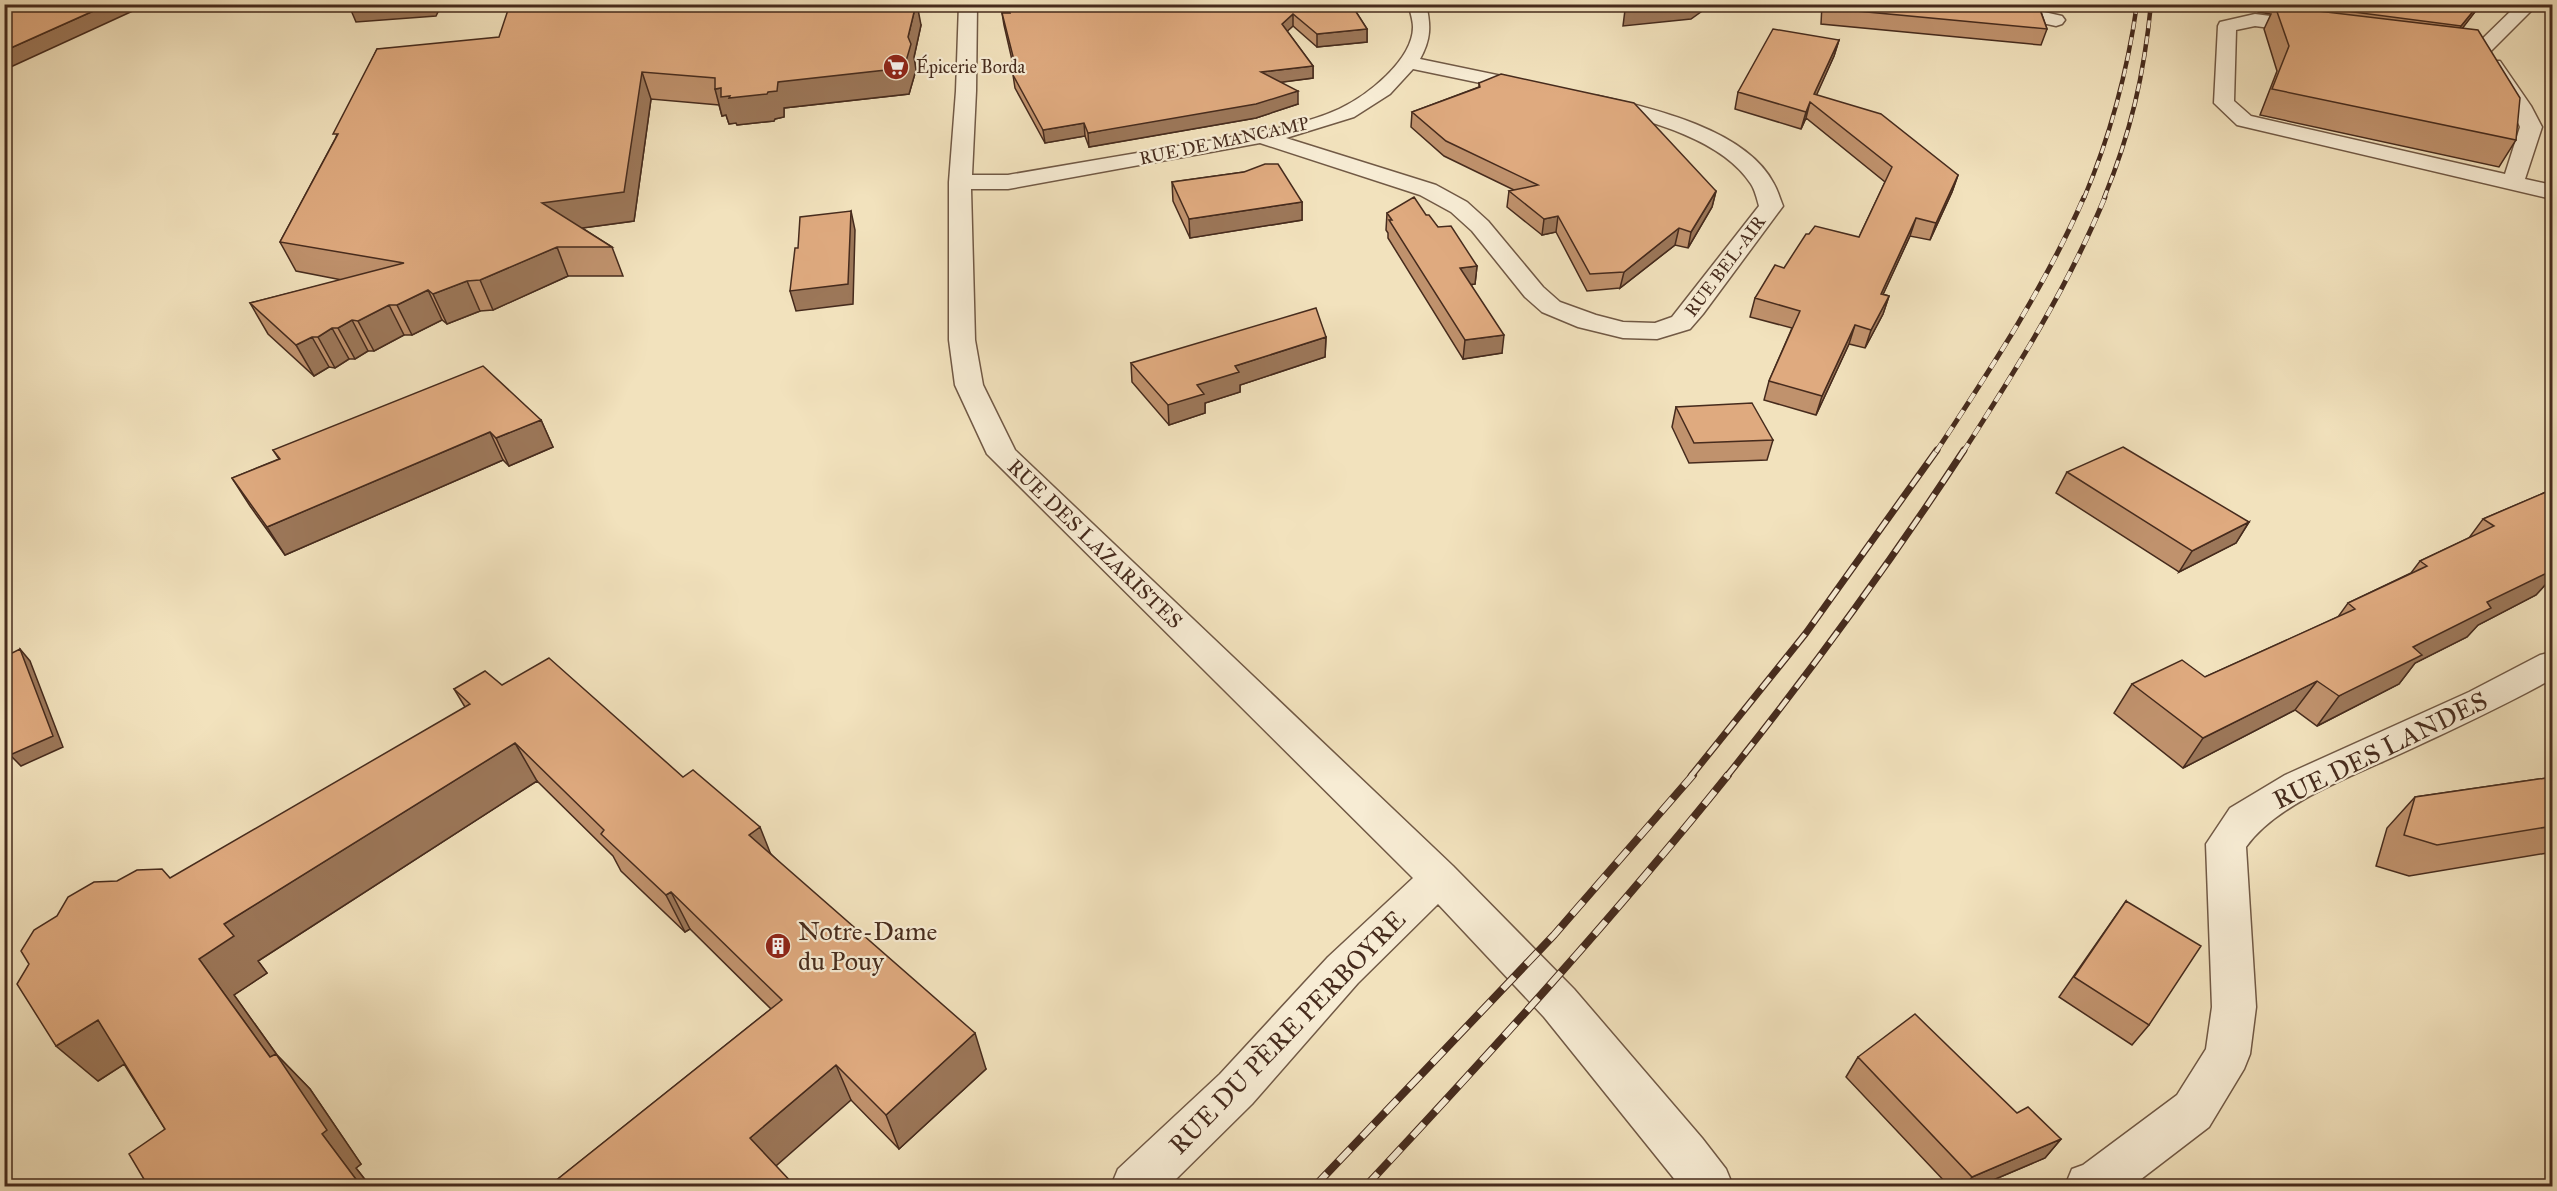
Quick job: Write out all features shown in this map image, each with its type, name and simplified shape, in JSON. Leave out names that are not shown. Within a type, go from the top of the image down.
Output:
[{"type":"street","name":"RUE DES LAZARISTES","points":[[968,4],[965,114],[960,182],[962,340],[969,385],[1002,454],[1439,878],[1558,1003],[1685,1154],[1708,1186]]},
{"type":"street","name":"RUE DE MANCAMP","points":[[960,182],[1008,182],[1262,137],[1297,129],[1347,113],[1383,90],[1409,62],[1419,43],[1422,27],[1417,4]]},
{"type":"street","points":[[1980,4],[2056,20]]},
{"type":"street","points":[[2425,42],[2482,49],[2531,8]]},
{"type":"street","points":[[2335,30],[2255,20],[2227,26],[2224,103],[2244,121],[2553,192]]},
{"type":"street","points":[[2482,49],[2521,106],[2531,127],[2513,183]]},
{"type":"street","points":[[1409,62],[1558,94]]},
{"type":"street","name":"RUE BEL-AIR","points":[[1262,137],[1428,190],[1459,207],[1480,226],[1534,292],[1551,307],[1587,321],[1623,330],[1656,331],[1681,324],[1771,206],[1769,193],[1760,178],[1741,159],[1672,122],[1628,108],[1582,98]]},
{"type":"street","name":"RUE DES LANDES","points":[[2089,1186],[2099,1182],[2193,1111],[2228,1054],[2234,1007],[2226,844],[2244,819],[2298,785],[2482,702],[2553,664]]},
{"type":"street","name":"RUE DU PÈRE PERBOYRE","points":[[1135,1186],[1236,1089],[1343,970],[1439,878]]},
{"type":"building","points":[[4,4],[109,4],[4,51]]},
{"type":"building","points":[[353,4],[400,4],[350,8]]},
{"type":"building","points":[[510,4],[916,4],[908,37],[911,44],[904,68],[778,82],[777,91],[729,98],[730,96],[721,97],[721,88],[715,89],[715,78],[642,72],[624,192],[542,203],[612,247],[557,247],[480,280],[467,281],[433,294],[428,290],[397,305],[389,305],[358,321],[352,320],[296,345],[250,303],[404,263],[280,242],[338,134],[333,134],[377,49],[499,37]]},
{"type":"building","points":[[1351,4],[1367,29],[1317,34],[1293,14],[1282,24],[1313,66],[1261,72],[1298,91],[1256,104],[1088,133],[1084,123],[1043,130],[1013,75],[1017,72],[1002,13],[1010,13],[1007,5]]},
{"type":"building","points":[[1634,4],[1683,4],[1625,10]]},
{"type":"building","points":[[1825,4],[2027,4],[2039,7],[2047,29],[1825,8]]},
{"type":"building","points":[[2292,4],[2479,4],[2461,26]]},
{"type":"building","points":[[2275,6],[2478,30],[2520,98],[2516,140],[2272,89],[2289,46]]},
{"type":"building","points":[[1773,29],[1839,40],[1814,94],[1881,114],[1958,175],[1936,223],[1916,218],[1881,294],[1889,296],[1871,330],[1855,325],[1822,396],[1769,381],[1800,311],[1755,298],[1775,265],[1784,268],[1806,234],[1809,234],[1815,226],[1859,237],[1892,167],[1810,102],[1806,112],[1738,92]]},
{"type":"building","points":[[1501,74],[1634,103],[1716,191],[1691,232],[1679,228],[1624,272],[1590,274],[1558,216],[1544,219],[1509,191],[1538,185],[1446,141],[1412,112],[1480,87],[1479,83]]},
{"type":"building","points":[[1265,164],[1278,164],[1302,202],[1189,219],[1172,182],[1244,172]]},
{"type":"building","points":[[1414,197],[1426,215],[1429,215],[1438,227],[1451,226],[1477,266],[1460,268],[1504,335],[1465,340],[1389,220],[1392,220],[1387,213]]},
{"type":"building","points":[[851,211],[848,284],[790,291],[795,248],[798,248],[800,217]]},
{"type":"building","points":[[1316,308],[1326,337],[1235,366],[1239,372],[1197,385],[1204,394],[1168,405],[1131,363]]},
{"type":"building","points":[[483,366],[541,420],[496,438],[490,432],[267,527],[232,478],[280,459],[273,450]]},
{"type":"building","points":[[1752,403],[1773,440],[1694,443],[1676,407]]},
{"type":"building","points":[[2123,447],[2249,522],[2192,551],[2067,472]]},
{"type":"building","points":[[2553,489],[2553,558],[2550,559],[2553,561],[2553,570],[2487,602],[2491,608],[2413,647],[2422,655],[2339,696],[2317,681],[2203,738],[2132,684],[2182,660],[2205,677],[2355,609],[2348,603],[2427,566],[2420,561],[2494,526],[2483,519]]},
{"type":"building","points":[[20,649],[53,736],[10,755],[4,740],[4,657]]},
{"type":"building","points":[[549,658],[683,777],[693,770],[760,827],[749,835],[975,1033],[886,1115],[836,1065],[750,1138],[795,1186],[549,1186],[782,1000],[671,892],[666,895],[601,834],[604,830],[515,743],[224,924],[234,936],[199,959],[270,1057],[276,1054],[327,1130],[322,1134],[361,1186],[148,1186],[129,1154],[165,1129],[98,1020],[56,1046],[17,984],[29,964],[21,951],[34,930],[57,916],[68,897],[94,882],[117,881],[137,870],[162,869],[170,878],[470,704],[454,689],[485,671],[502,685]]},
{"type":"building","points":[[2553,777],[2553,826],[2437,845],[2404,835],[2415,797]]},
{"type":"building","points":[[2126,901],[2201,946],[2149,1025],[2074,977]]},
{"type":"building","points":[[1915,1014],[2017,1113],[2028,1107],[2061,1139],[1972,1177],[1858,1057]]},
{"type":"railway","points":[[2084,198],[2117,103],[2137,4]]},
{"type":"railway","points":[[2104,198],[2122,150],[2135,103],[2151,4]]},
{"type":"railway","points":[[1936,452],[2034,296],[2084,197]]},
{"type":"railway","points":[[1963,452],[2058,296],[2105,197]]},
{"type":"railway","points":[[1691,776],[1806,633],[1937,450]]},
{"type":"railway","points":[[1727,776],[1849,616],[1908,534],[1964,450]]},
{"type":"railway","points":[[1315,1186],[1554,935],[1693,775]]},
{"type":"railway","points":[[1366,1186],[1551,984],[1728,775]]},
{"type":"place","name":"Épicerie Borda","points":[[896,67]]},
{"type":"place","name":"Notre-Dame du Pouy","points":[[778,946]]}]
